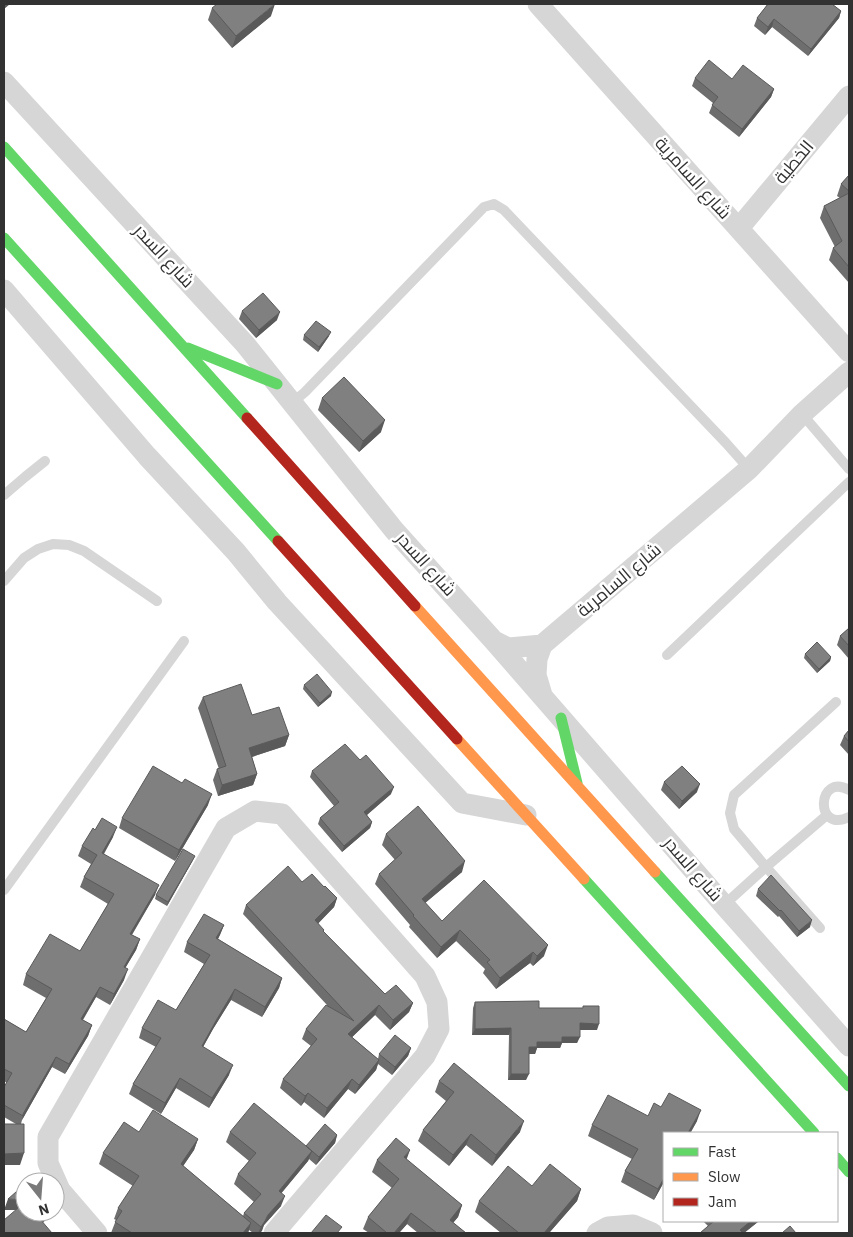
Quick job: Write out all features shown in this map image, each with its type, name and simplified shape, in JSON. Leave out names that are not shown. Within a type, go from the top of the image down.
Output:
[{"type":"main road","name":"شارع السدر","points":[[4,148],[849,1086]]},
{"type":"main road","points":[[4,238],[813,1132]]},
{"type":"main road","points":[[181,345],[277,384]]},
{"type":"main road","points":[[561,718],[578,787]]},
{"type":"main road","points":[[838,1159],[849,1172]]},
{"type":"street","name":"شارع السامرية","points":[[538,4],[849,352]]},
{"type":"street","name":"شارع السدر","points":[[4,82],[245,344],[394,530],[494,641],[849,1046]]},
{"type":"street","name":"الخطية","points":[[739,228],[849,96]]},
{"type":"street","points":[[4,290],[147,456],[236,552],[277,602],[462,803],[526,814]]},
{"type":"street","name":"شارع السامرية","points":[[542,645],[749,469],[802,414],[849,372]]},
{"type":"street","points":[[494,641],[508,648],[542,645],[537,659],[536,675],[542,696]]},
{"type":"street","points":[[97,1233],[60,1190],[48,1163],[48,1137],[226,828],[255,811],[282,814],[425,976],[437,1002],[439,1029],[425,1056],[274,1233]]},
{"type":"street","points":[[597,1233],[608,1227],[633,1225],[652,1233]]},
{"type":"lane","points":[[292,403],[305,392],[484,207],[494,204],[511,217],[749,469]]},
{"type":"lane","points":[[802,414],[849,469]]},
{"type":"lane","points":[[4,495],[45,461]]},
{"type":"lane","points":[[667,655],[849,482]]},
{"type":"lane","points":[[4,581],[24,558],[38,549],[53,544],[69,545],[84,550],[157,601]]},
{"type":"lane","points":[[4,890],[184,641]]},
{"type":"lane","points":[[820,928],[734,829],[730,813],[734,795],[836,702]]},
{"type":"lane","points":[[849,790],[842,787],[830,790],[826,794],[823,804],[827,815],[832,818],[844,820],[849,817]]},
{"type":"lane","points":[[724,905],[827,815]]},
{"type":"building","points":[[217,4],[275,4],[236,36],[212,8]]},
{"type":"building","points":[[768,4],[832,4],[841,11],[811,49],[774,19],[768,27],[757,18]]},
{"type":"building","points":[[709,60],[732,79],[743,65],[774,89],[742,129],[712,105],[718,97],[695,78]]},
{"type":"building","points":[[849,175],[849,191],[841,184]]},
{"type":"building","points":[[849,193],[849,267],[833,248],[842,241],[824,206]]},
{"type":"building","points":[[263,293],[280,312],[259,330],[242,311]]},
{"type":"building","points":[[316,321],[331,332],[319,347],[304,335]]},
{"type":"building","points":[[344,377],[385,420],[363,441],[322,398]]},
{"type":"building","points":[[849,628],[849,646],[840,636]]},
{"type":"building","points":[[817,642],[831,657],[819,669],[805,654]]},
{"type":"building","points":[[317,674],[332,692],[320,703],[304,685]]},
{"type":"building","points":[[241,684],[252,715],[279,707],[289,735],[249,748],[257,774],[222,785],[217,769],[226,766],[203,697]]},
{"type":"building","points":[[849,730],[849,742],[844,736]]},
{"type":"building","points":[[345,744],[360,760],[366,755],[394,787],[364,812],[372,822],[344,846],[320,818],[339,802],[312,771]]},
{"type":"building","points":[[153,766],[182,783],[185,779],[212,794],[179,850],[122,818]]},
{"type":"building","points":[[682,766],[700,784],[682,801],[664,782]]},
{"type":"building","points":[[418,806],[465,861],[422,899],[442,921],[484,880],[548,945],[537,956],[533,952],[500,978],[487,962],[490,960],[460,930],[441,947],[379,874],[402,853],[386,834]]},
{"type":"building","points":[[102,818],[117,827],[102,853],[159,885],[130,934],[140,939],[124,967],[128,969],[114,994],[100,987],[81,1019],[92,1025],[69,1064],[56,1057],[23,1116],[4,1105],[4,1087],[12,1073],[4,1069],[4,1019],[26,1032],[52,989],[26,974],[50,934],[80,951],[114,894],[84,877],[97,855],[82,846],[93,828],[95,830]]},
{"type":"building","points":[[183,849],[195,856],[168,902],[156,895]]},
{"type":"building","points":[[288,866],[302,882],[312,874],[337,898],[315,920],[323,931],[385,994],[396,985],[413,1003],[393,1020],[379,1005],[348,1034],[379,1060],[359,1085],[352,1079],[327,1108],[308,1093],[305,1096],[283,1079],[317,1039],[306,1029],[326,1005],[354,1021],[246,905]]},
{"type":"building","points":[[771,875],[812,920],[799,931],[781,910],[758,889]]},
{"type":"building","points":[[204,914],[224,925],[216,938],[282,978],[265,1007],[235,989],[217,1019],[202,1046],[233,1065],[212,1098],[180,1078],[165,1103],[133,1084],[161,1038],[142,1028],[158,1000],[176,1010],[210,955],[187,942]]},
{"type":"building","points":[[539,1001],[539,1008],[599,1006],[599,1024],[580,1023],[580,1037],[562,1037],[562,1042],[537,1042],[537,1047],[529,1047],[529,1074],[511,1074],[511,1028],[475,1029],[475,1002]]},
{"type":"building","points":[[395,1035],[411,1048],[395,1067],[379,1054]]},
{"type":"building","points":[[454,1063],[524,1121],[496,1155],[471,1134],[453,1155],[423,1130],[454,1092],[439,1081]]},
{"type":"building","points":[[669,1093],[701,1110],[689,1132],[663,1132],[663,1180],[658,1189],[625,1171],[638,1149],[592,1125],[608,1095],[648,1116],[654,1103],[661,1107]]},
{"type":"building","points":[[254,1103],[312,1151],[279,1191],[285,1196],[268,1215],[261,1227],[244,1213],[261,1194],[238,1174],[256,1153],[230,1132]]},
{"type":"building","points":[[153,1110],[198,1139],[181,1164],[251,1223],[243,1233],[132,1233],[115,1222],[122,1211],[118,1208],[139,1176],[103,1153],[124,1122],[139,1132]]},
{"type":"building","points":[[4,1124],[24,1124],[24,1153],[4,1154]]},
{"type":"building","points":[[325,1124],[337,1135],[319,1157],[306,1146]]},
{"type":"building","points":[[396,1138],[410,1150],[404,1157],[462,1205],[450,1220],[466,1233],[437,1233],[411,1213],[394,1233],[387,1233],[368,1217],[399,1179],[377,1160]]},
{"type":"building","points":[[550,1164],[581,1189],[544,1233],[519,1233],[479,1201],[508,1166],[532,1186]]},
{"type":"building","points":[[15,1193],[15,1199],[8,1199]]},
{"type":"building","points":[[15,1211],[15,1222],[43,1222],[52,1233],[4,1233],[4,1220]]},
{"type":"building","points":[[326,1215],[342,1227],[337,1233],[311,1233]]},
{"type":"building","points":[[713,1222],[750,1222],[740,1230],[743,1233],[700,1233]]},
{"type":"building","points":[[790,1226],[796,1233],[782,1233]]},
{"type":"traffic: fast","points":[[4,147],[247,418]]},
{"type":"traffic: fast","points":[[4,238],[278,541]]},
{"type":"traffic: fast","points":[[188,348],[277,384]]},
{"type":"traffic: fast","points":[[561,718],[577,783]]},
{"type":"traffic: fast","points":[[655,872],[849,1086]]},
{"type":"traffic: fast","points":[[584,879],[813,1132]]},
{"type":"traffic: fast","points":[[838,1159],[849,1172]]},
{"type":"traffic: slow","points":[[415,606],[655,872]]},
{"type":"traffic: slow","points":[[457,739],[584,879]]},
{"type":"traffic: jam","points":[[247,418],[415,606]]},
{"type":"traffic: jam","points":[[278,541],[457,739]]}]
